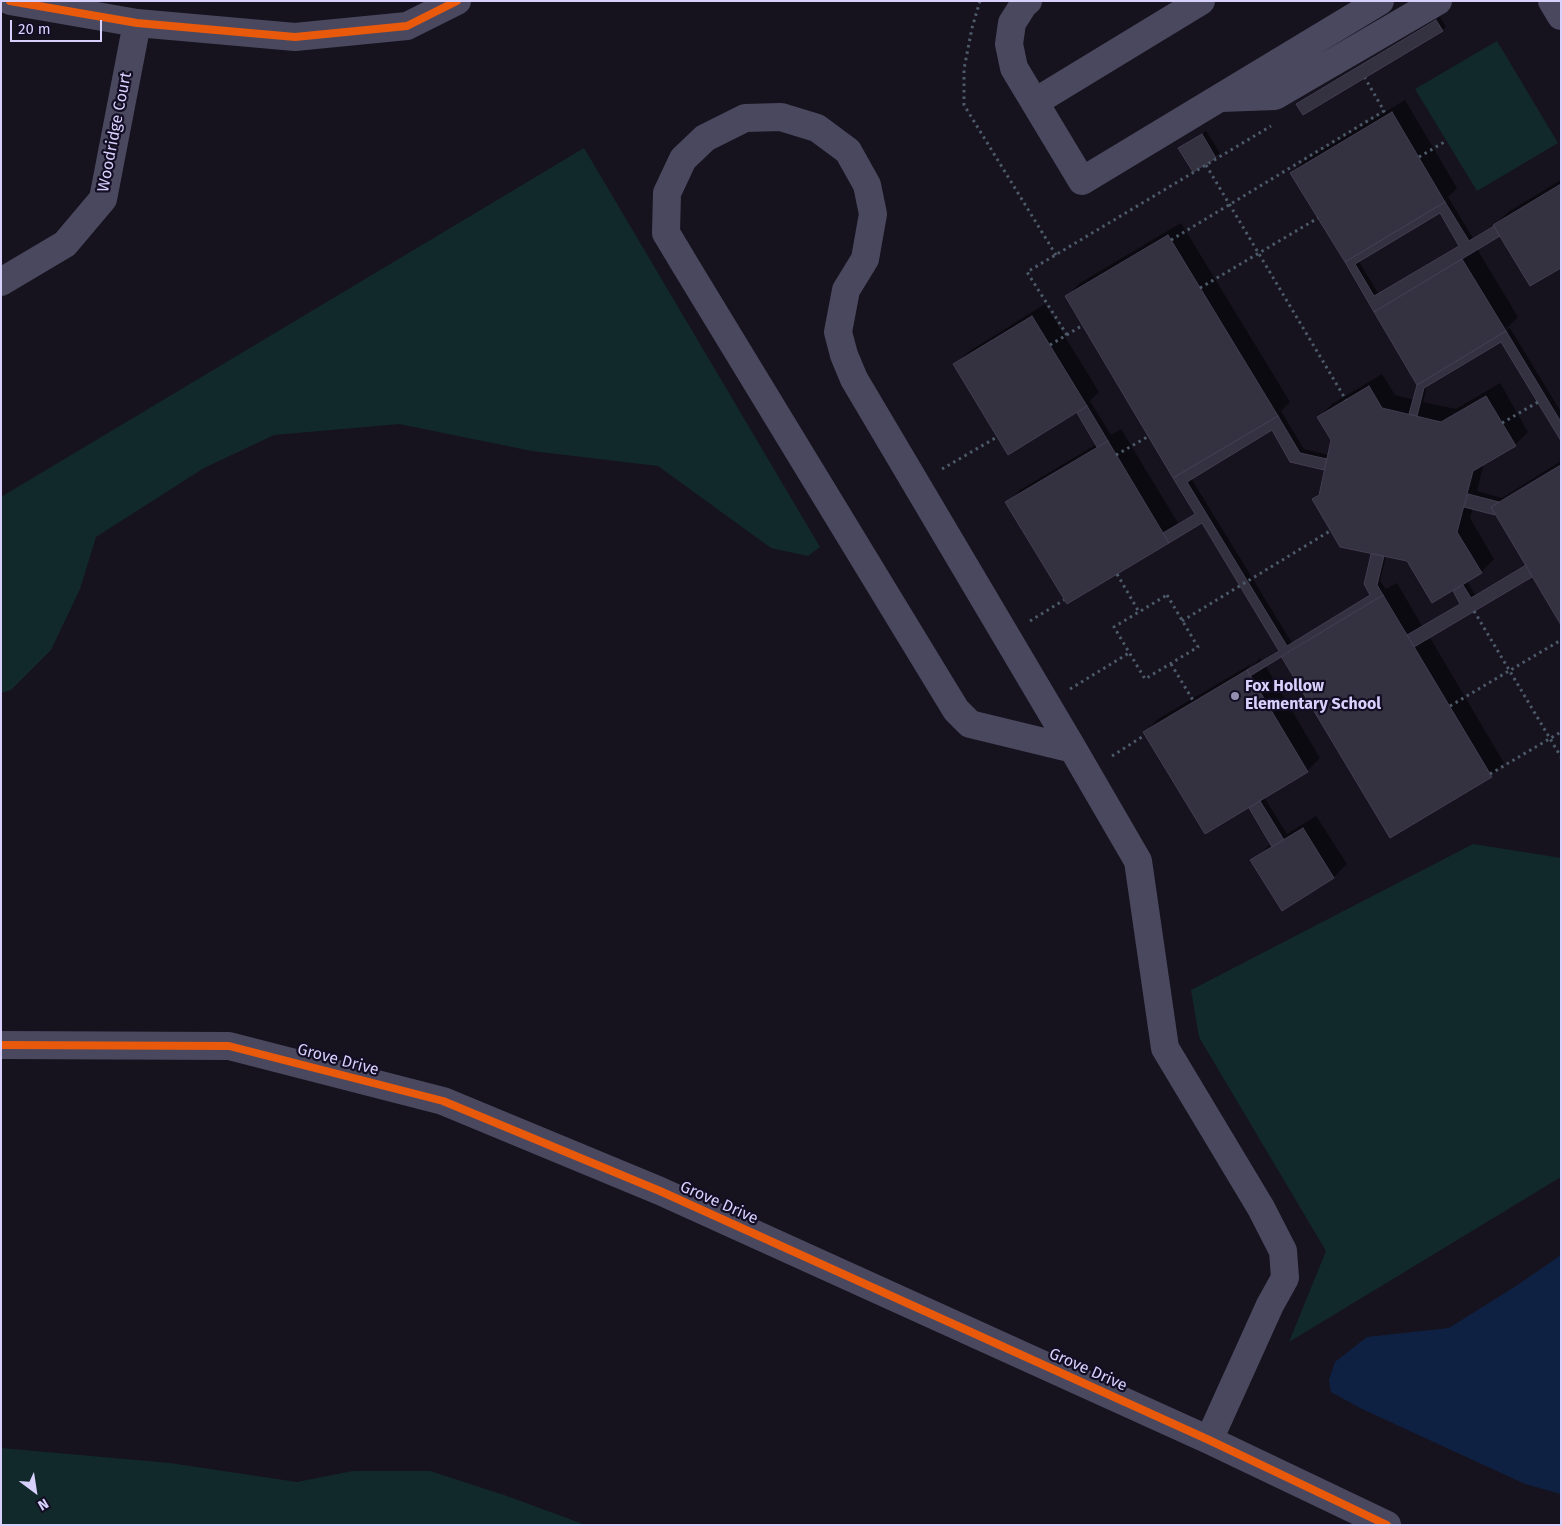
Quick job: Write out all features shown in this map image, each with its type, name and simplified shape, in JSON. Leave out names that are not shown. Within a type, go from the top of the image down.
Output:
[{"type":"street","points":[[10,1],[136,23],[295,37],[407,26],[457,1]]},
{"type":"street","points":[[1028,1],[1012,23],[1009,44],[1014,68],[1082,181],[1380,1]]},
{"type":"street","points":[[1035,102],[1201,1]]},
{"type":"street","points":[[1220,98],[1275,96],[1438,1]]},
{"type":"street","points":[[1552,1],[1561,16]]},
{"type":"street","name":"Woodridge Court","points":[[1,282],[65,244],[103,199],[136,23]]},
{"type":"street","points":[[1073,749],[970,724],[956,710],[687,268],[666,233],[667,193],[683,159],[704,138],[745,118],[781,117],[817,128],[848,151],[867,185],[873,214],[865,259],[846,290],[838,332],[844,355],[854,379],[1073,749],[1138,861],[1165,1048],[1261,1208],[1283,1251],[1285,1278],[1270,1305],[1208,1440]]},
{"type":"street","name":"Grove Drive","points":[[1,1045],[229,1046],[442,1101],[660,1191],[1208,1440],[1387,1525]]},
{"type":"path","points":[[980,1],[972,28],[964,69],[964,105],[1056,255]]},
{"type":"path","points":[[1171,240],[1384,111],[1365,78]]},
{"type":"path","points":[[1067,335],[1027,272],[1274,124]]},
{"type":"path","points":[[1419,157],[1446,141]]},
{"type":"path","points":[[1206,165],[1346,400]]},
{"type":"path","points":[[1200,288],[1318,218]]},
{"type":"path","points":[[1050,345],[1083,325]]},
{"type":"path","points":[[1502,423],[1538,402]]},
{"type":"path","points":[[938,472],[997,436]]},
{"type":"path","points":[[1116,455],[1149,436]]},
{"type":"path","points":[[1182,621],[1330,531]]},
{"type":"path","points":[[1117,574],[1140,612]]},
{"type":"path","points":[[1166,596],[1182,621],[1198,648],[1145,679],[1114,627],[1166,596]]},
{"type":"path","points":[[1027,622],[1064,600]]},
{"type":"path","points":[[1474,611],[1561,757]]},
{"type":"path","points":[[1450,706],[1561,640]]},
{"type":"path","points":[[1068,690],[1129,653]]},
{"type":"path","points":[[1171,664],[1194,702]]},
{"type":"path","points":[[1490,774],[1561,732]]},
{"type":"path","points":[[1108,758],[1145,736]]},
{"type":"green space","points":[[1497,41],[1558,143],[1477,191],[1415,89]]},
{"type":"green space","points":[[584,148],[820,547],[808,556],[771,548],[658,466],[532,451],[399,424],[274,435],[204,468],[96,537],[80,589],[51,650],[11,690],[1,693],[1,497]]},
{"type":"green space","points":[[1473,844],[1561,858],[1561,1177],[1289,1342],[1326,1251],[1199,1037],[1191,990]]},
{"type":"green space","points":[[1,1448],[170,1463],[297,1482],[353,1471],[430,1471],[504,1495],[586,1525],[1,1525]]},
{"type":"water","points":[[1561,1255],[1561,1494],[1525,1484],[1362,1409],[1331,1392],[1329,1380],[1335,1362],[1367,1337],[1449,1328]]},
{"type":"building","points":[[1436,20],[1443,31],[1303,115],[1296,104]]},
{"type":"building","points":[[1392,112],[1445,202],[1345,262],[1290,173]]},
{"type":"building","points":[[1202,134],[1216,158],[1193,172],[1178,148]]},
{"type":"building","points":[[1561,184],[1561,268],[1530,286],[1493,225]]},
{"type":"building","points":[[1445,202],[1469,241],[1494,226],[1500,236],[1374,312],[1345,262]],"holes":[[[1440,213],[1459,246],[1374,296],[1355,264]]]},
{"type":"building","points":[[1168,235],[1278,416],[1173,478],[1065,296]]},
{"type":"building","points":[[1462,259],[1506,331],[1417,385],[1374,312]]},
{"type":"building","points":[[1032,316],[1087,406],[1008,455],[953,364]]},
{"type":"building","points":[[1506,331],[1561,422],[1561,441],[1501,342],[1424,388],[1417,416],[1409,414],[1417,385]]},
{"type":"building","points":[[1369,386],[1382,408],[1441,422],[1486,396],[1516,446],[1473,471],[1457,532],[1482,573],[1432,603],[1407,561],[1340,547],[1312,499],[1319,495],[1331,440],[1317,417]]},
{"type":"building","points":[[1087,406],[1108,441],[1097,447],[1077,413]]},
{"type":"building","points":[[1278,416],[1300,453],[1327,459],[1324,470],[1290,462],[1272,430],[1187,482],[1287,646],[1370,595],[1364,584],[1371,554],[1384,556],[1377,585],[1383,595],[1250,676],[1247,670],[1279,651],[1202,523],[1169,543],[1163,533],[1195,514],[1173,478]]},
{"type":"building","points":[[1108,441],[1169,543],[1067,604],[1005,502]]},
{"type":"building","points":[[1561,465],[1561,625],[1491,507]]},
{"type":"building","points":[[1468,494],[1499,502],[1491,507],[1495,515],[1464,507]]},
{"type":"building","points":[[1526,565],[1532,577],[1414,647],[1407,635],[1460,604],[1453,591],[1463,585],[1471,598]]},
{"type":"building","points":[[1383,595],[1492,777],[1390,838],[1281,656]]},
{"type":"building","points":[[1247,670],[1308,772],[1205,834],[1143,732]]},
{"type":"building","points":[[1260,801],[1284,840],[1272,847],[1249,808]]},
{"type":"building","points":[[1303,828],[1334,878],[1282,911],[1250,860]]},
{"type":"cycle path","points":[[10,1],[137,23],[295,37],[407,26],[457,1]]},
{"type":"cycle path","points":[[1,1045],[229,1046],[443,1101],[660,1191],[1209,1440],[1387,1525]]},
{"type":"place","name":"Fox Hollow Elementary School","points":[[1235,696]]}]
